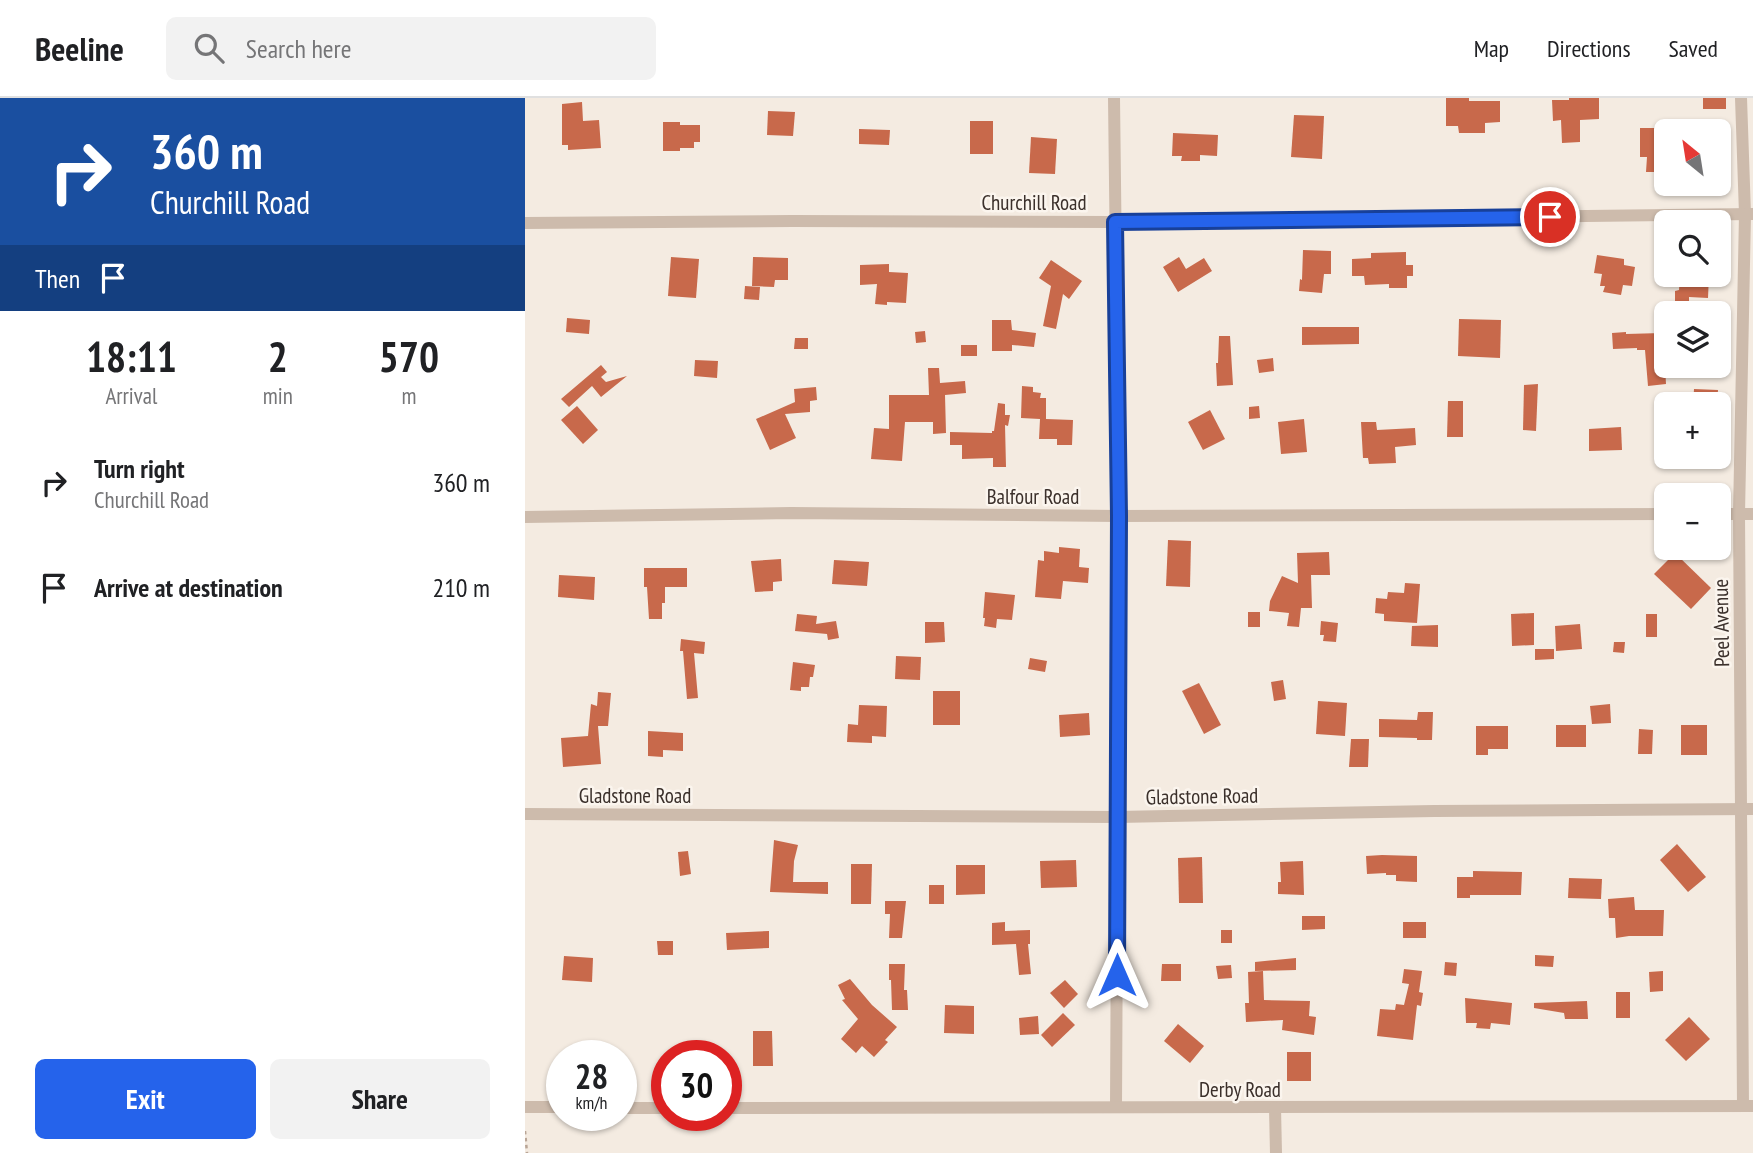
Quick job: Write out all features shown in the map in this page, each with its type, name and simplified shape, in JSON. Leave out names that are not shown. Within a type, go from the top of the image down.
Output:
[{"type":"street","points":[[1114,98],[1119,516],[1117,1107]]},
{"type":"street","name":"Peel Avenue","points":[[1741,98],[1749,214],[1739,514],[1747,809],[1748,1106]]},
{"type":"street","name":"Churchill Road","points":[[525,223],[1115,222],[1749,214]]},
{"type":"street","name":"Balfour Road","points":[[525,517],[791,513],[1119,516],[1654,514]]},
{"type":"street","points":[[1731,514],[1753,514]]},
{"type":"street","name":"Gladstone Road","points":[[525,814],[1117,817],[1747,809]]},
{"type":"street","name":"Derby Road","points":[[742,1108],[1748,1106]]},
{"type":"street","points":[[525,1107],[546,1107]]},
{"type":"street","points":[[1275,1108],[1276,1153]]},
{"type":"path","points":[[525,1131],[527,1153]]},
{"type":"building","points":[[1446,98],[1500,101],[1500,122],[1485,123],[1485,133],[1459,133],[1458,126],[1446,126]]},
{"type":"building","points":[[1599,98],[1599,119],[1580,120],[1580,142],[1562,143],[1561,120],[1553,121],[1552,100]]},
{"type":"building","points":[[1703,98],[1726,98],[1726,109],[1703,109]]},
{"type":"building","points":[[582,102],[583,121],[599,120],[601,148],[568,150],[568,145],[562,145],[562,104]]},
{"type":"building","points":[[768,111],[795,112],[793,136],[767,135]]},
{"type":"building","points":[[1294,115],[1324,116],[1322,159],[1291,157]]},
{"type":"building","points":[[970,121],[993,121],[993,154],[970,154]]},
{"type":"building","points":[[663,122],[700,125],[700,142],[694,142],[694,148],[663,151]]},
{"type":"building","points":[[1640,128],[1654,128],[1654,172],[1646,172],[1647,157],[1640,157]]},
{"type":"building","points":[[859,129],[890,130],[889,145],[859,144]]},
{"type":"building","points":[[1173,133],[1218,135],[1217,156],[1200,155],[1200,161],[1181,161],[1182,156],[1172,156]]},
{"type":"building","points":[[1031,137],[1057,139],[1055,174],[1029,173]]},
{"type":"building","points":[[1303,250],[1331,251],[1331,274],[1324,274],[1322,293],[1299,291]]},
{"type":"building","points":[[1406,252],[1406,265],[1413,265],[1413,276],[1407,276],[1407,288],[1389,288],[1389,284],[1365,285],[1364,276],[1352,276],[1352,259],[1371,258],[1371,253]]},
{"type":"building","points":[[1597,255],[1624,259],[1624,265],[1635,267],[1632,286],[1623,285],[1621,295],[1603,292],[1605,286],[1600,286],[1602,274],[1594,273]]},
{"type":"building","points":[[671,257],[699,259],[696,298],[668,296]]},
{"type":"building","points":[[753,257],[788,258],[788,280],[775,280],[774,287],[752,286]]},
{"type":"building","points":[[1179,257],[1186,269],[1204,258],[1212,271],[1178,292],[1163,267]]},
{"type":"building","points":[[1051,260],[1082,281],[1069,299],[1063,294],[1056,329],[1043,326],[1051,286],[1039,278]]},
{"type":"building","points":[[889,264],[889,272],[908,273],[906,303],[875,304],[877,284],[860,285],[860,265]]},
{"type":"building","points":[[745,286],[760,287],[759,300],[744,299]]},
{"type":"building","points":[[1679,287],[1708,287],[1708,298],[1689,297],[1689,301],[1675,301],[1675,291]]},
{"type":"building","points":[[567,318],[590,320],[589,334],[566,332]]},
{"type":"building","points":[[1459,319],[1501,320],[1500,358],[1458,356]]},
{"type":"building","points":[[992,320],[1011,320],[1012,330],[1036,333],[1034,347],[1012,345],[1012,351],[992,351]]},
{"type":"building","points":[[1302,327],[1359,327],[1359,344],[1302,345]]},
{"type":"building","points":[[925,331],[926,342],[916,343],[915,332]]},
{"type":"building","points":[[1612,333],[1654,333],[1654,378],[1666,378],[1666,384],[1648,386],[1645,350],[1613,349]]},
{"type":"building","points":[[1219,336],[1230,336],[1233,385],[1217,386]]},
{"type":"building","points":[[795,338],[808,338],[808,349],[794,349]]},
{"type":"building","points":[[961,345],[977,345],[977,356],[961,356]]},
{"type":"building","points":[[1273,358],[1274,371],[1259,373],[1257,360]]},
{"type":"building","points":[[695,360],[718,361],[717,378],[694,376]]},
{"type":"building","points":[[601,365],[607,372],[601,377],[606,382],[627,376],[601,397],[592,386],[569,407],[561,399]]},
{"type":"building","points":[[928,368],[939,368],[940,383],[965,381],[966,393],[945,395],[946,433],[933,434],[933,422],[905,422],[902,461],[871,459],[874,428],[889,429],[889,395],[929,395]]},
{"type":"building","points":[[1538,384],[1536,431],[1523,430],[1524,385]]},
{"type":"building","points":[[1022,386],[1033,387],[1033,392],[1041,393],[1040,398],[1046,398],[1046,419],[1073,420],[1072,445],[1057,445],[1057,439],[1039,439],[1040,419],[1021,418]]},
{"type":"building","points":[[816,387],[817,400],[810,401],[810,412],[785,414],[796,438],[770,450],[756,419],[795,402],[794,389]]},
{"type":"building","points":[[1694,389],[1718,390],[1718,392],[1694,392]]},
{"type":"building","points":[[1448,401],[1463,401],[1463,437],[1447,437]]},
{"type":"building","points":[[998,403],[1005,404],[1005,415],[1010,415],[1008,426],[1005,425],[1006,467],[993,467],[993,458],[962,459],[962,445],[950,445],[950,432],[992,433]]},
{"type":"building","points":[[577,406],[598,430],[583,444],[561,420]]},
{"type":"building","points":[[1259,406],[1260,418],[1249,419],[1249,407]]},
{"type":"building","points":[[1210,410],[1225,439],[1203,450],[1188,422]]},
{"type":"building","points":[[1304,419],[1307,452],[1281,454],[1278,422]]},
{"type":"building","points":[[1361,422],[1376,422],[1377,430],[1415,428],[1416,445],[1395,447],[1396,463],[1369,464],[1368,458],[1363,458]]},
{"type":"building","points":[[1621,427],[1622,450],[1589,451],[1589,429]]},
{"type":"building","points":[[1168,540],[1191,541],[1190,587],[1166,586]]},
{"type":"building","points":[[1059,547],[1080,549],[1079,567],[1089,568],[1088,583],[1063,581],[1061,599],[1035,597],[1038,560],[1044,561],[1044,551],[1059,553]]},
{"type":"building","points":[[1329,552],[1330,575],[1311,575],[1312,608],[1301,608],[1299,627],[1287,626],[1289,613],[1269,611],[1270,601],[1282,576],[1298,583],[1297,553]]},
{"type":"building","points":[[781,559],[782,581],[773,582],[773,591],[755,592],[751,561]]},
{"type":"building","points":[[834,560],[869,562],[867,586],[832,584]]},
{"type":"building","points":[[1668,560],[1682,560],[1711,588],[1691,609],[1654,574]]},
{"type":"building","points":[[644,568],[687,568],[687,587],[665,587],[662,619],[649,619]]},
{"type":"building","points":[[559,575],[595,577],[594,600],[558,597]]},
{"type":"building","points":[[1405,583],[1420,584],[1417,623],[1384,621],[1384,614],[1375,613],[1376,598],[1387,599],[1388,592],[1404,593]]},
{"type":"building","points":[[985,592],[1015,595],[1012,620],[997,619],[996,628],[984,626]]},
{"type":"building","points":[[1248,612],[1260,612],[1260,627],[1248,627]]},
{"type":"building","points":[[1534,613],[1534,645],[1512,646],[1511,614]]},
{"type":"building","points":[[797,614],[817,616],[816,624],[836,621],[839,638],[828,640],[827,634],[795,631]]},
{"type":"building","points":[[1646,614],[1657,614],[1657,637],[1646,637]]},
{"type":"building","points":[[1321,621],[1338,623],[1336,642],[1323,641],[1324,635],[1320,635]]},
{"type":"building","points":[[925,622],[944,622],[945,642],[925,643]]},
{"type":"building","points":[[1580,624],[1582,649],[1556,651],[1555,626]]},
{"type":"building","points":[[1438,625],[1438,647],[1411,646],[1412,626]]},
{"type":"building","points":[[681,639],[705,642],[704,654],[694,653],[698,698],[687,699],[683,651],[680,651]]},
{"type":"building","points":[[1614,642],[1625,642],[1624,653],[1613,652]]},
{"type":"building","points":[[1535,649],[1554,649],[1554,659],[1535,660]]},
{"type":"building","points":[[896,656],[921,657],[920,680],[895,679]]},
{"type":"building","points":[[1030,658],[1047,661],[1045,672],[1028,669]]},
{"type":"building","points":[[793,662],[815,665],[809,687],[801,687],[801,691],[790,690]]},
{"type":"building","points":[[1283,680],[1286,699],[1274,701],[1271,682]]},
{"type":"building","points":[[1199,683],[1221,725],[1204,734],[1182,691]]},
{"type":"building","points":[[933,691],[960,691],[960,725],[933,725]]},
{"type":"building","points":[[598,692],[611,693],[608,726],[598,726],[601,764],[563,767],[561,738],[588,736],[591,704],[597,706]]},
{"type":"building","points":[[1318,701],[1347,703],[1345,736],[1316,734]]},
{"type":"building","points":[[1610,704],[1611,723],[1592,724],[1590,706]]},
{"type":"building","points":[[859,705],[887,706],[886,737],[872,736],[872,743],[847,742],[848,724],[858,725]]},
{"type":"building","points":[[1418,712],[1433,712],[1432,740],[1379,737],[1379,719],[1417,720]]},
{"type":"building","points":[[1089,713],[1090,735],[1060,737],[1059,715]]},
{"type":"building","points":[[1556,725],[1586,725],[1586,747],[1556,747]]},
{"type":"building","points":[[1681,725],[1707,725],[1707,755],[1681,755]]},
{"type":"building","points":[[1476,726],[1508,726],[1508,749],[1488,749],[1488,755],[1476,755]]},
{"type":"building","points":[[1639,729],[1653,730],[1652,754],[1638,754]]},
{"type":"building","points":[[648,731],[683,733],[683,751],[663,750],[663,757],[648,756]]},
{"type":"building","points":[[1351,739],[1369,739],[1368,767],[1349,767]]},
{"type":"building","points":[[774,840],[798,845],[793,882],[828,882],[828,894],[770,892]]},
{"type":"building","points":[[1677,844],[1706,877],[1688,892],[1660,860]]},
{"type":"building","points":[[688,851],[691,874],[680,876],[678,852]]},
{"type":"building","points":[[1366,856],[1417,856],[1417,882],[1396,881],[1396,875],[1386,873],[1367,874]]},
{"type":"building","points":[[1202,857],[1203,903],[1179,903],[1178,858]]},
{"type":"building","points":[[1076,860],[1077,887],[1041,888],[1040,861]]},
{"type":"building","points":[[1303,861],[1304,895],[1278,894],[1278,882],[1281,882],[1280,862]]},
{"type":"building","points":[[851,864],[872,864],[871,904],[851,904]]},
{"type":"building","points":[[956,865],[985,865],[985,894],[956,895]]},
{"type":"building","points":[[1473,871],[1522,872],[1521,895],[1470,895],[1470,898],[1457,898],[1457,877],[1473,877]]},
{"type":"building","points":[[1569,878],[1602,879],[1601,899],[1568,898]]},
{"type":"building","points":[[929,885],[944,885],[944,904],[929,904]]},
{"type":"building","points":[[1634,897],[1635,910],[1664,910],[1663,936],[1616,938],[1615,918],[1609,918],[1608,899]]},
{"type":"building","points":[[885,901],[906,901],[902,938],[889,938],[890,914],[885,914]]},
{"type":"building","points":[[1302,916],[1325,916],[1325,929],[1302,930]]},
{"type":"building","points":[[1005,922],[1005,931],[1030,930],[1028,944],[1031,974],[1019,975],[1016,944],[992,945],[992,923]]},
{"type":"building","points":[[1403,922],[1426,922],[1426,938],[1403,938]]},
{"type":"building","points":[[1221,930],[1232,930],[1232,943],[1221,943]]},
{"type":"building","points":[[769,931],[769,948],[727,950],[726,933]]},
{"type":"building","points":[[657,941],[673,941],[673,955],[658,955]]},
{"type":"building","points":[[1535,955],[1554,956],[1553,967],[1535,966]]},
{"type":"building","points":[[564,956],[593,958],[592,982],[562,980]]},
{"type":"building","points":[[1296,958],[1296,970],[1255,971],[1255,962]]},
{"type":"building","points":[[1445,962],[1457,963],[1456,976],[1444,975]]},
{"type":"building","points":[[889,964],[905,964],[904,990],[907,990],[908,1010],[892,1010]]},
{"type":"building","points":[[1162,964],[1181,964],[1181,981],[1161,981]]},
{"type":"building","points":[[1231,965],[1232,978],[1218,979],[1216,966]]},
{"type":"building","points":[[1404,969],[1422,971],[1419,992],[1423,993],[1421,1006],[1417,1005],[1413,1040],[1377,1036],[1380,1009],[1395,1010],[1396,1004],[1404,1005],[1409,984],[1402,983]]},
{"type":"building","points":[[1263,971],[1264,1000],[1310,1001],[1309,1016],[1316,1017],[1314,1035],[1282,1030],[1283,1020],[1246,1022],[1245,1003],[1249,1003],[1248,972]]},
{"type":"building","points":[[1663,971],[1663,991],[1650,992],[1649,972]]},
{"type":"building","points":[[850,979],[872,1005],[897,1027],[874,1057],[862,1046],[856,1053],[841,1039],[858,1019],[842,1000],[845,999],[838,985]]},
{"type":"building","points":[[1065,980],[1078,994],[1064,1008],[1050,993]]},
{"type":"building","points":[[1616,992],[1630,992],[1630,1018],[1616,1018]]},
{"type":"building","points":[[1465,998],[1512,1003],[1510,1025],[1491,1023],[1490,1029],[1476,1028],[1477,1023],[1466,1023]]},
{"type":"building","points":[[1587,1001],[1588,1019],[1565,1019],[1564,1013],[1534,1008],[1534,1003]]},
{"type":"building","points":[[945,1005],[974,1006],[974,1034],[944,1033]]},
{"type":"building","points":[[1063,1013],[1075,1025],[1052,1047],[1041,1035]]},
{"type":"building","points":[[1038,1016],[1039,1034],[1020,1035],[1019,1018]]},
{"type":"building","points":[[1689,1017],[1710,1039],[1686,1061],[1665,1040]]},
{"type":"building","points":[[1178,1024],[1204,1046],[1190,1063],[1164,1041]]},
{"type":"building","points":[[753,1031],[772,1031],[773,1066],[753,1066]]},
{"type":"building","points":[[1287,1052],[1311,1052],[1311,1081],[1287,1081]]},
{"type":"route","points":[[1117,975],[1119,516],[1115,222],[1550,217]]}]
